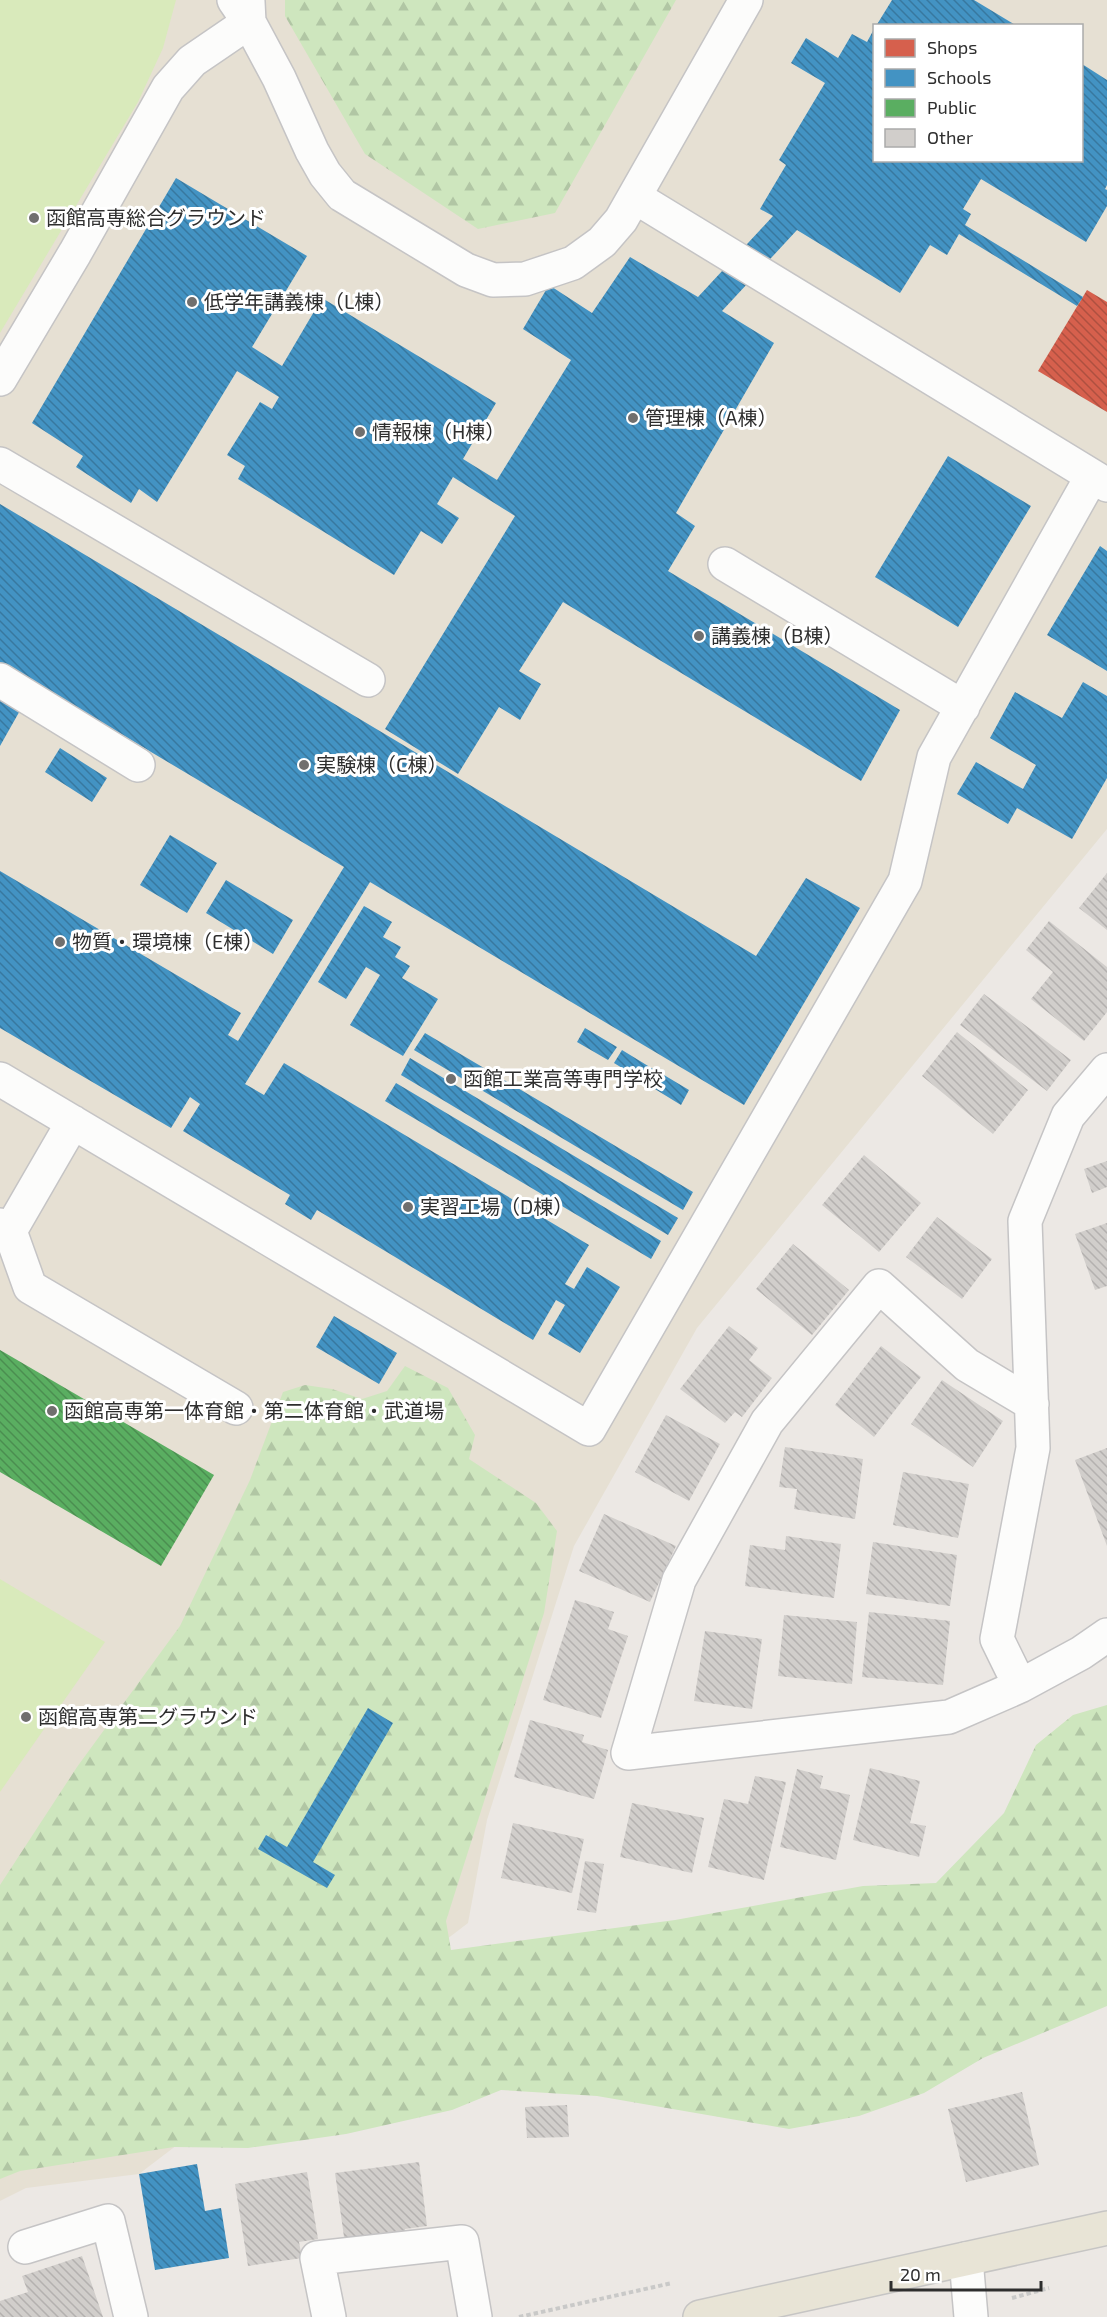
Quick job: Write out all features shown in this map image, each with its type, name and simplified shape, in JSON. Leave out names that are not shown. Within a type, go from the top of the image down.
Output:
[{"type":"main road","points":[[700,2317],[1107,2228]]},
{"type":"street","points":[[0,380],[168,88],[244,7],[312,151],[325,174],[342,195],[466,270],[493,280],[525,279],[573,263],[602,242],[621,220],[635,197],[746,0]]},
{"type":"street","points":[[0,1078],[589,1429],[905,881],[934,757],[1099,480],[635,197]]},
{"type":"street","points":[[0,464],[368,680]]},
{"type":"street","points":[[725,564],[963,707]]},
{"type":"street","points":[[0,680],[138,765]]},
{"type":"street","points":[[1020,1686],[998,1639],[1033,1448],[1025,1221],[1068,1116],[1107,1070]]},
{"type":"street","points":[[73,1122],[5,1228],[30,1287],[236,1408]]},
{"type":"street","points":[[1032,1404],[968,1365],[879,1286],[767,1422],[679,1580],[628,1754],[949,1717],[1020,1686],[1081,1653],[1107,1635]]},
{"type":"street","points":[[25,2247],[108,2221],[131,2317]]},
{"type":"street","points":[[329,2317],[317,2258],[462,2242],[475,2317]]},
{"type":"street","points":[[966,2259],[971,2314]]},
{"type":"path","points":[[971,2314],[1050,2288]]},
{"type":"shaded area","name":"函館工業高等専門学校","points":[[0,0],[1107,0],[1107,829],[697,1328],[574,1546],[487,1820],[468,1923],[139,2174],[26,2188],[0,2201]]},
{"type":"green space","name":"函館高専総合グラウンド","points":[[0,0],[176,0],[163,48],[138,102],[0,333]]},
{"type":"green space","points":[[285,0],[676,0],[555,213],[478,229],[365,154],[285,16]]},
{"type":"green space","points":[[405,1366],[448,1388],[475,1435],[469,1459],[536,1503],[557,1531],[544,1613],[446,1921],[451,1950],[675,1920],[863,1886],[936,1883],[1004,1813],[1036,1745],[1073,1715],[1107,1705],[1107,2006],[983,2058],[924,2093],[859,2116],[789,2129],[597,2096],[501,2090],[452,2110],[346,2134],[248,2148],[174,2147],[20,2171],[0,2179],[0,1885],[77,1767],[180,1626],[250,1480],[283,1392],[305,1385],[332,1389],[362,1399],[387,1391]]},
{"type":"green space","name":"函館高専第二グラウンド","points":[[0,1579],[105,1642],[0,1792]]},
{"type":"building: Shops","points":[[1087,290],[1107,302],[1107,412],[1038,371]]},
{"type":"building: Schools","points":[[892,0],[974,0],[1014,24],[877,24]]},
{"type":"building: Schools","points":[[873,31],[873,162],[1083,162],[1083,65],[1107,80],[1107,185],[1105,189],[1107,190],[1107,206],[1086,242],[981,179],[963,209],[971,214],[965,225],[1083,297],[1077,306],[959,234],[947,255],[930,245],[900,293],[797,230],[722,311],[774,343],[676,513],[695,526],[668,571],[900,710],[861,781],[563,602],[519,671],[541,684],[520,720],[499,707],[458,774],[385,729],[515,516],[453,477],[437,504],[459,518],[442,544],[421,531],[394,575],[238,479],[245,466],[227,455],[260,402],[272,409],[279,397],[237,371],[157,502],[139,489],[131,503],[76,467],[83,456],[32,423],[176,178],[307,256],[252,347],[282,366],[322,298],[496,403],[463,459],[497,480],[571,360],[523,329],[549,285],[592,313],[630,257],[698,297],[773,216],[760,209],[786,165],[779,160],[825,83],[791,63],[806,38],[838,58],[852,34],[867,42]]},
{"type":"building: Schools","points":[[948,456],[1031,506],[958,627],[875,577]]},
{"type":"building: Schools","points":[[0,504],[756,956],[806,878],[860,908],[744,1105],[370,882],[245,1084],[264,1095],[284,1063],[589,1245],[565,1284],[574,1289],[587,1267],[620,1287],[580,1353],[548,1334],[565,1305],[556,1300],[533,1340],[317,1210],[311,1220],[285,1204],[290,1195],[183,1131],[200,1104],[190,1097],[171,1128],[0,1028],[0,871],[241,1013],[228,1035],[238,1041],[344,867],[0,662]]},
{"type":"building: Schools","points":[[1100,546],[1107,551],[1107,671],[1047,635]]},
{"type":"building: Schools","points":[[1083,682],[1107,696],[1107,778],[1072,839],[1017,808],[1008,824],[957,794],[976,762],[1023,789],[1036,765],[990,738],[1015,692],[1062,718]]},
{"type":"building: Schools","points":[[0,694],[22,707],[0,746]]},
{"type":"building: Schools","points":[[60,748],[107,778],[92,802],[45,772]]},
{"type":"building: Schools","points":[[170,835],[217,863],[187,913],[140,885]]},
{"type":"building: Schools","points":[[226,880],[293,920],[273,954],[206,913]]},
{"type":"building: Schools","points":[[364,906],[392,922],[383,937],[401,947],[395,957],[410,966],[402,978],[438,999],[403,1056],[350,1025],[380,975],[366,967],[346,999],[318,982]]},
{"type":"building: Schools","points":[[585,1028],[617,1047],[608,1060],[577,1042]]},
{"type":"building: Schools","points":[[425,1033],[693,1192],[683,1210],[414,1050]]},
{"type":"building: Schools","points":[[622,1050],[653,1069],[645,1082],[614,1063]]},
{"type":"building: Schools","points":[[410,1058],[678,1218],[668,1235],[401,1075]]},
{"type":"building: Schools","points":[[659,1072],[689,1090],[681,1105],[650,1086]]},
{"type":"building: Schools","points":[[396,1083],[661,1241],[651,1259],[385,1101]]},
{"type":"building: Schools","points":[[334,1316],[397,1353],[379,1384],[316,1347]]},
{"type":"building: Schools","points":[[368,1708],[393,1723],[313,1862],[335,1875],[327,1888],[258,1849],[266,1835],[287,1847]]},
{"type":"building: Schools","points":[[197,2164],[205,2211],[221,2208],[229,2258],[155,2270],[139,2174]]},
{"type":"building: Public","name":"函館高専第一体育館・第二体育館・武道場","points":[[0,1350],[214,1475],[161,1566],[0,1472]]},
{"type":"building: Other","points":[[1107,873],[1107,930],[1079,908]]},
{"type":"building: Other","points":[[1049,921],[1107,967],[1107,1012],[1084,1041],[1031,999],[1053,972],[1026,950]]},
{"type":"building: Other","points":[[984,994],[1071,1060],[1047,1091],[960,1025]]},
{"type":"building: Other","points":[[957,1032],[1028,1090],[993,1134],[922,1076]]},
{"type":"building: Other","points":[[864,1155],[921,1203],[879,1252],[822,1205]]},
{"type":"building: Other","points":[[1107,1161],[1107,1187],[1092,1193],[1084,1169]]},
{"type":"building: Other","points":[[937,1217],[992,1259],[962,1299],[906,1257]]},
{"type":"building: Other","points":[[1107,1223],[1107,1286],[1095,1290],[1075,1234]]},
{"type":"building: Other","points":[[793,1244],[849,1290],[812,1335],[756,1289]]},
{"type":"building: Other","points":[[729,1326],[758,1348],[749,1360],[772,1378],[742,1417],[735,1412],[725,1423],[680,1389]]},
{"type":"building: Other","points":[[881,1346],[921,1377],[874,1437],[835,1405]]},
{"type":"building: Other","points":[[942,1380],[1003,1421],[973,1467],[911,1424]]},
{"type":"building: Other","points":[[666,1415],[720,1444],[689,1501],[635,1472]]},
{"type":"building: Other","points":[[785,1447],[863,1459],[855,1519],[794,1509],[797,1489],[779,1487]]},
{"type":"building: Other","points":[[1107,1448],[1107,1546],[1075,1460]]},
{"type":"building: Other","points":[[903,1472],[969,1484],[958,1538],[893,1525]]},
{"type":"building: Other","points":[[604,1514],[676,1546],[650,1602],[579,1571]]},
{"type":"building: Other","points":[[786,1536],[841,1544],[834,1598],[745,1586],[750,1545],[785,1550]]},
{"type":"building: Other","points":[[873,1542],[957,1555],[950,1606],[866,1594]]},
{"type":"building: Other","points":[[575,1600],[614,1612],[608,1629],[628,1636],[601,1718],[543,1700]]},
{"type":"building: Other","points":[[869,1612],[950,1621],[943,1685],[862,1677]]},
{"type":"building: Other","points":[[784,1615],[857,1622],[852,1684],[778,1676]]},
{"type":"building: Other","points":[[705,1631],[762,1639],[752,1709],[694,1701]]},
{"type":"building: Other","points":[[530,1720],[584,1735],[582,1742],[608,1750],[594,1799],[514,1777]]},
{"type":"building: Other","points":[[870,1768],[920,1781],[910,1823],[926,1826],[919,1857],[853,1840]]},
{"type":"building: Other","points":[[797,1769],[823,1776],[820,1788],[850,1795],[836,1860],[780,1847]]},
{"type":"building: Other","points":[[755,1776],[786,1782],[764,1880],[708,1867],[724,1799],[748,1804]]},
{"type":"building: Other","points":[[632,1803],[704,1818],[692,1873],[620,1857]]},
{"type":"building: Other","points":[[513,1823],[584,1839],[572,1893],[501,1878]]},
{"type":"building: Other","points":[[585,1861],[604,1864],[596,1913],[577,1910]]},
{"type":"building: Other","points":[[1022,2092],[1039,2165],[966,2182],[948,2109]]},
{"type":"building: Other","points":[[567,2105],[569,2137],[527,2138],[525,2107]]},
{"type":"building: Other","points":[[419,2162],[427,2226],[405,2229],[406,2237],[345,2244],[335,2173]]},
{"type":"building: Other","points":[[307,2172],[318,2239],[299,2242],[302,2258],[248,2266],[235,2184]]},
{"type":"building: Other","points":[[82,2256],[103,2317],[0,2317],[0,2301],[28,2292],[22,2276]]},
{"type":"place","name":"函館高専総合グラウンド","points":[[34,218]]},
{"type":"place","name":"低学年講義棟（L棟）","points":[[192,302]]},
{"type":"place","name":"管理棟（A棟）","points":[[633,418]]},
{"type":"place","name":"情報棟（H棟）","points":[[360,432]]},
{"type":"place","name":"講義棟（B棟）","points":[[699,636]]},
{"type":"place","name":"実験棟（C棟）","points":[[304,765]]},
{"type":"place","name":"物質・環境棟（E棟）","points":[[60,942]]},
{"type":"place","name":"函館工業高等専門学校","points":[[451,1079]]},
{"type":"place","name":"実習工場（D棟）","points":[[408,1207]]},
{"type":"place","name":"函館高専第一体育館・第二体育館・武道場","points":[[52,1411]]},
{"type":"place","name":"函館高専第二グラウンド","points":[[26,1717]]}]
